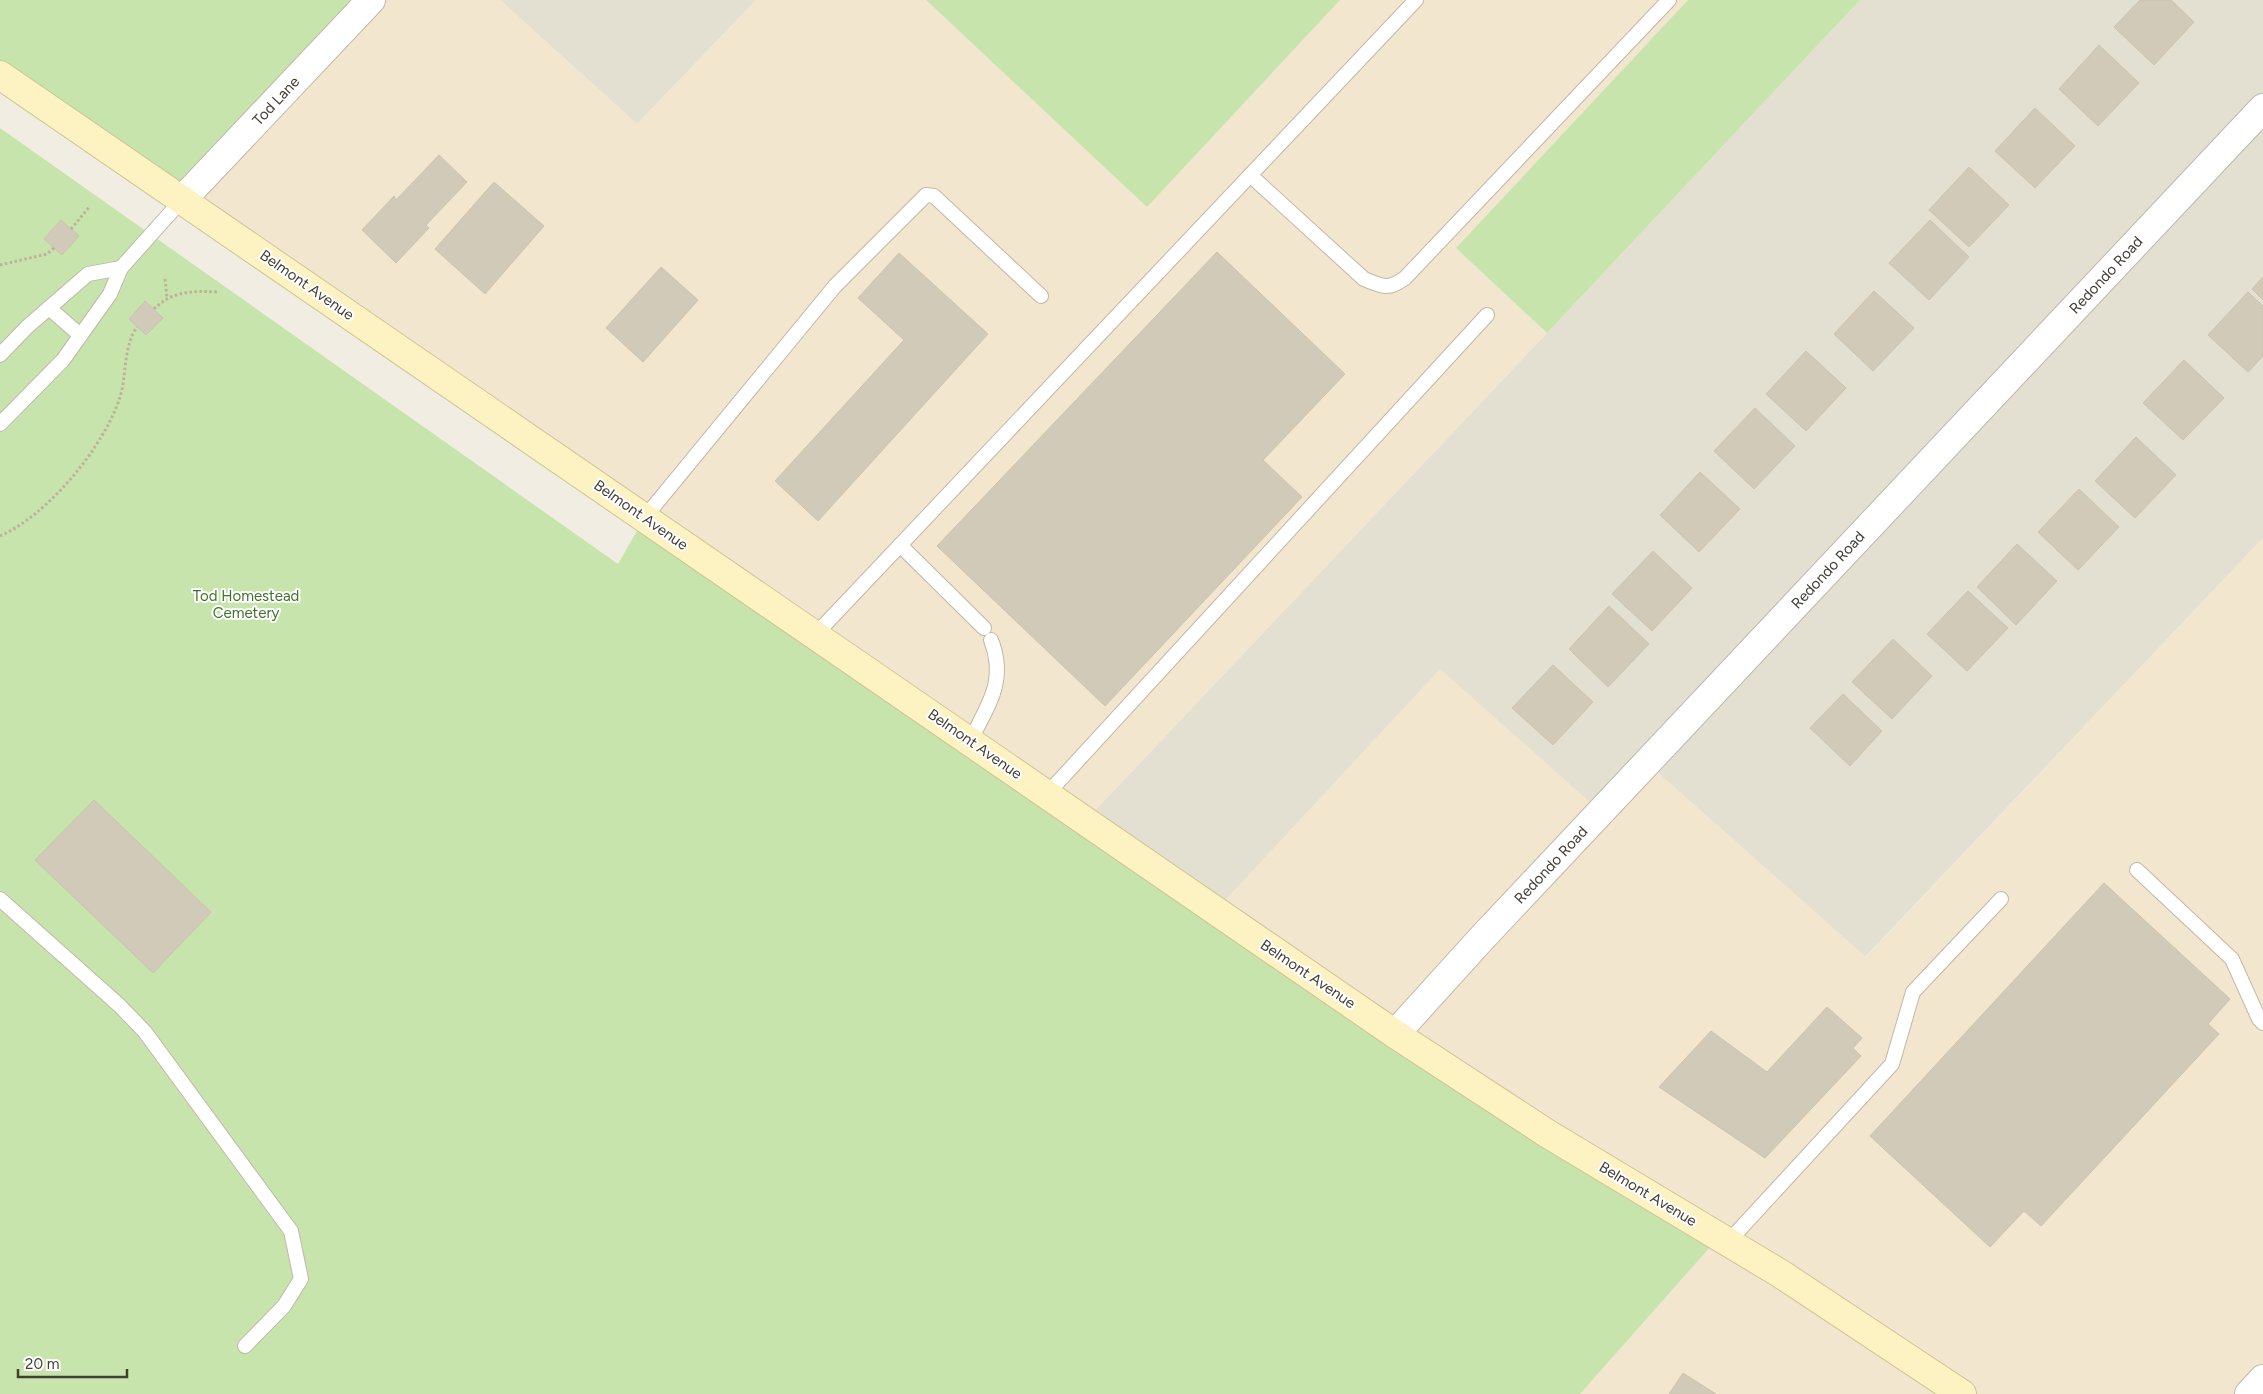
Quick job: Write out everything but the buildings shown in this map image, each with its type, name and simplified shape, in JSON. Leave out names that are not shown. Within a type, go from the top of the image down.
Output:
[{"type":"main road","name":"Belmont Avenue","points":[[0,75],[1395,1034],[1548,1134],[1781,1274],[1952,1391]]},
{"type":"street","name":"Tod Lane","points":[[181,201],[371,0]]},
{"type":"street","name":"Redondo Road","points":[[1395,1034],[1489,931],[2263,108]]},
{"type":"street","points":[[2249,1394],[2263,1379]]},
{"type":"lane","points":[[815,635],[1416,0]]},
{"type":"lane","points":[[1250,175],[1364,279],[1383,287],[1394,286],[1405,278],[1669,0]]},
{"type":"lane","points":[[644,517],[835,286],[926,195],[934,196],[1041,296]]},
{"type":"lane","points":[[0,424],[63,360],[110,294],[120,268],[181,201]]},
{"type":"lane","points":[[0,355],[88,274],[120,268]]},
{"type":"lane","points":[[49,308],[80,336]]},
{"type":"lane","points":[[1046,794],[1487,315]]},
{"type":"lane","points":[[900,545],[984,628]]},
{"type":"lane","points":[[970,741],[995,693],[999,672],[997,654],[991,640]]},
{"type":"lane","points":[[2137,870],[2232,959],[2259,1019],[2263,1023]]},
{"type":"lane","points":[[0,899],[120,1006],[145,1032],[291,1231],[301,1279],[284,1306],[245,1346]]},
{"type":"lane","points":[[1728,1242],[1892,1064],[1913,992],[2001,899]]},
{"type":"path","points":[[71,229],[90,206]]},
{"type":"path","points":[[0,265],[47,254],[54,248]]},
{"type":"path","points":[[165,279],[167,298]]},
{"type":"path","points":[[154,309],[167,298],[193,290],[219,292]]},
{"type":"path","points":[[0,536],[32,516],[77,472],[91,452],[106,427],[120,396],[130,341],[137,327]]},
{"type":"shaded area","points":[[371,0],[500,0],[637,124],[756,0],[926,0],[1147,206],[1340,0],[1688,0],[1456,248],[1547,333],[1086,820],[181,201]]},
{"type":"shaded area","points":[[500,0],[756,0],[637,124]]},
{"type":"shaded area","points":[[1860,0],[2263,0],[2263,538],[1865,957],[1647,763],[1601,812],[1216,910],[1086,820],[1547,333]]},
{"type":"shaded area","points":[[2263,538],[2263,1394],[1580,1394],[1719,1237],[1216,910],[1440,669],[1600,811],[1647,763],[1866,957]]},
{"type":"green space","points":[[0,0],[371,0],[181,201],[0,75]]},
{"type":"green space","points":[[926,0],[1340,0],[1147,207]]},
{"type":"green space","points":[[1688,0],[1860,0],[1547,333],[1456,248]]},
{"type":"green space","name":"Tod Homestead Cemetery","points":[[0,128],[618,564],[645,517],[1719,1237],[1580,1394],[0,1394]]}]
